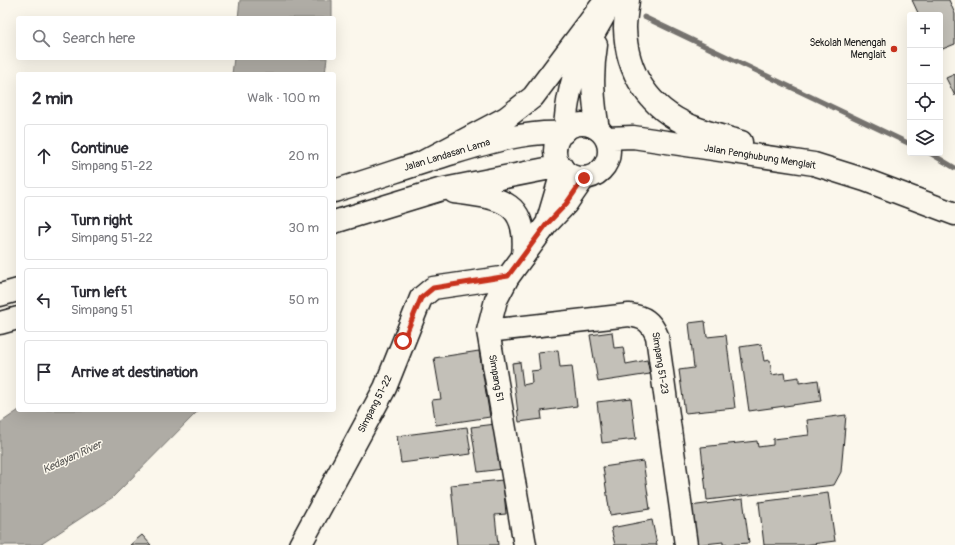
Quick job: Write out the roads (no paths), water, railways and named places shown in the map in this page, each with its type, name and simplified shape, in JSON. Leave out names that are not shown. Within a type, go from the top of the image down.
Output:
[{"type":"main road","points":[[423,162],[506,118],[533,97],[606,0]]},
{"type":"main road","points":[[564,132],[566,112],[575,74],[583,52],[600,24],[612,0]]},
{"type":"main road","points":[[628,0],[625,26],[627,48],[632,67],[644,91],[665,112],[691,126],[814,164]]},
{"type":"main road","points":[[600,24],[592,78],[593,100],[602,134],[609,147],[609,156],[606,164],[600,171],[584,178],[568,174],[562,168],[557,159],[556,150],[557,142],[564,132],[570,127],[584,124],[602,134]]},
{"type":"main road","name":"Jalan Landasan Lama","points":[[336,190],[479,145],[525,134],[564,132]]},
{"type":"main road","name":"Jalan Penghubung Menglait","points":[[602,134],[633,137],[814,164],[865,180],[955,214]]},
{"type":"main road","points":[[336,221],[439,190],[562,168]]},
{"type":"main road","name":"Simpang 51","points":[[546,225],[562,168]]},
{"type":"main road","name":"Simpang 51","points":[[525,545],[488,331],[496,300],[508,276],[546,225],[566,204],[584,178]]},
{"type":"main road","points":[[439,190],[494,198],[512,207],[520,219],[525,236],[523,256]]},
{"type":"main road","name":"Simpang 51-22","points":[[300,545],[385,388],[421,298],[433,288],[508,276]]},
{"type":"main road","points":[[0,295],[16,291]]},
{"type":"main road","name":"Simpang 51-23","points":[[488,331],[629,314],[642,316],[653,325],[657,336],[686,545]]},
{"type":"main road","points":[[0,323],[16,319]]},
{"type":"water","points":[[240,0],[332,0],[332,16],[238,16]]},
{"type":"water","points":[[234,60],[327,60],[325,72],[232,72]]},
{"type":"water","name":"Kedayan River","points":[[16,412],[197,412],[113,497],[40,545],[0,545],[0,423]]},
{"type":"waterway","points":[[644,17],[907,143]]},
{"type":"waterway","points":[[935,156],[955,168]]},
{"type":"place","name":"Sekolah Menengah Menglait","points":[[894,49]]}]
